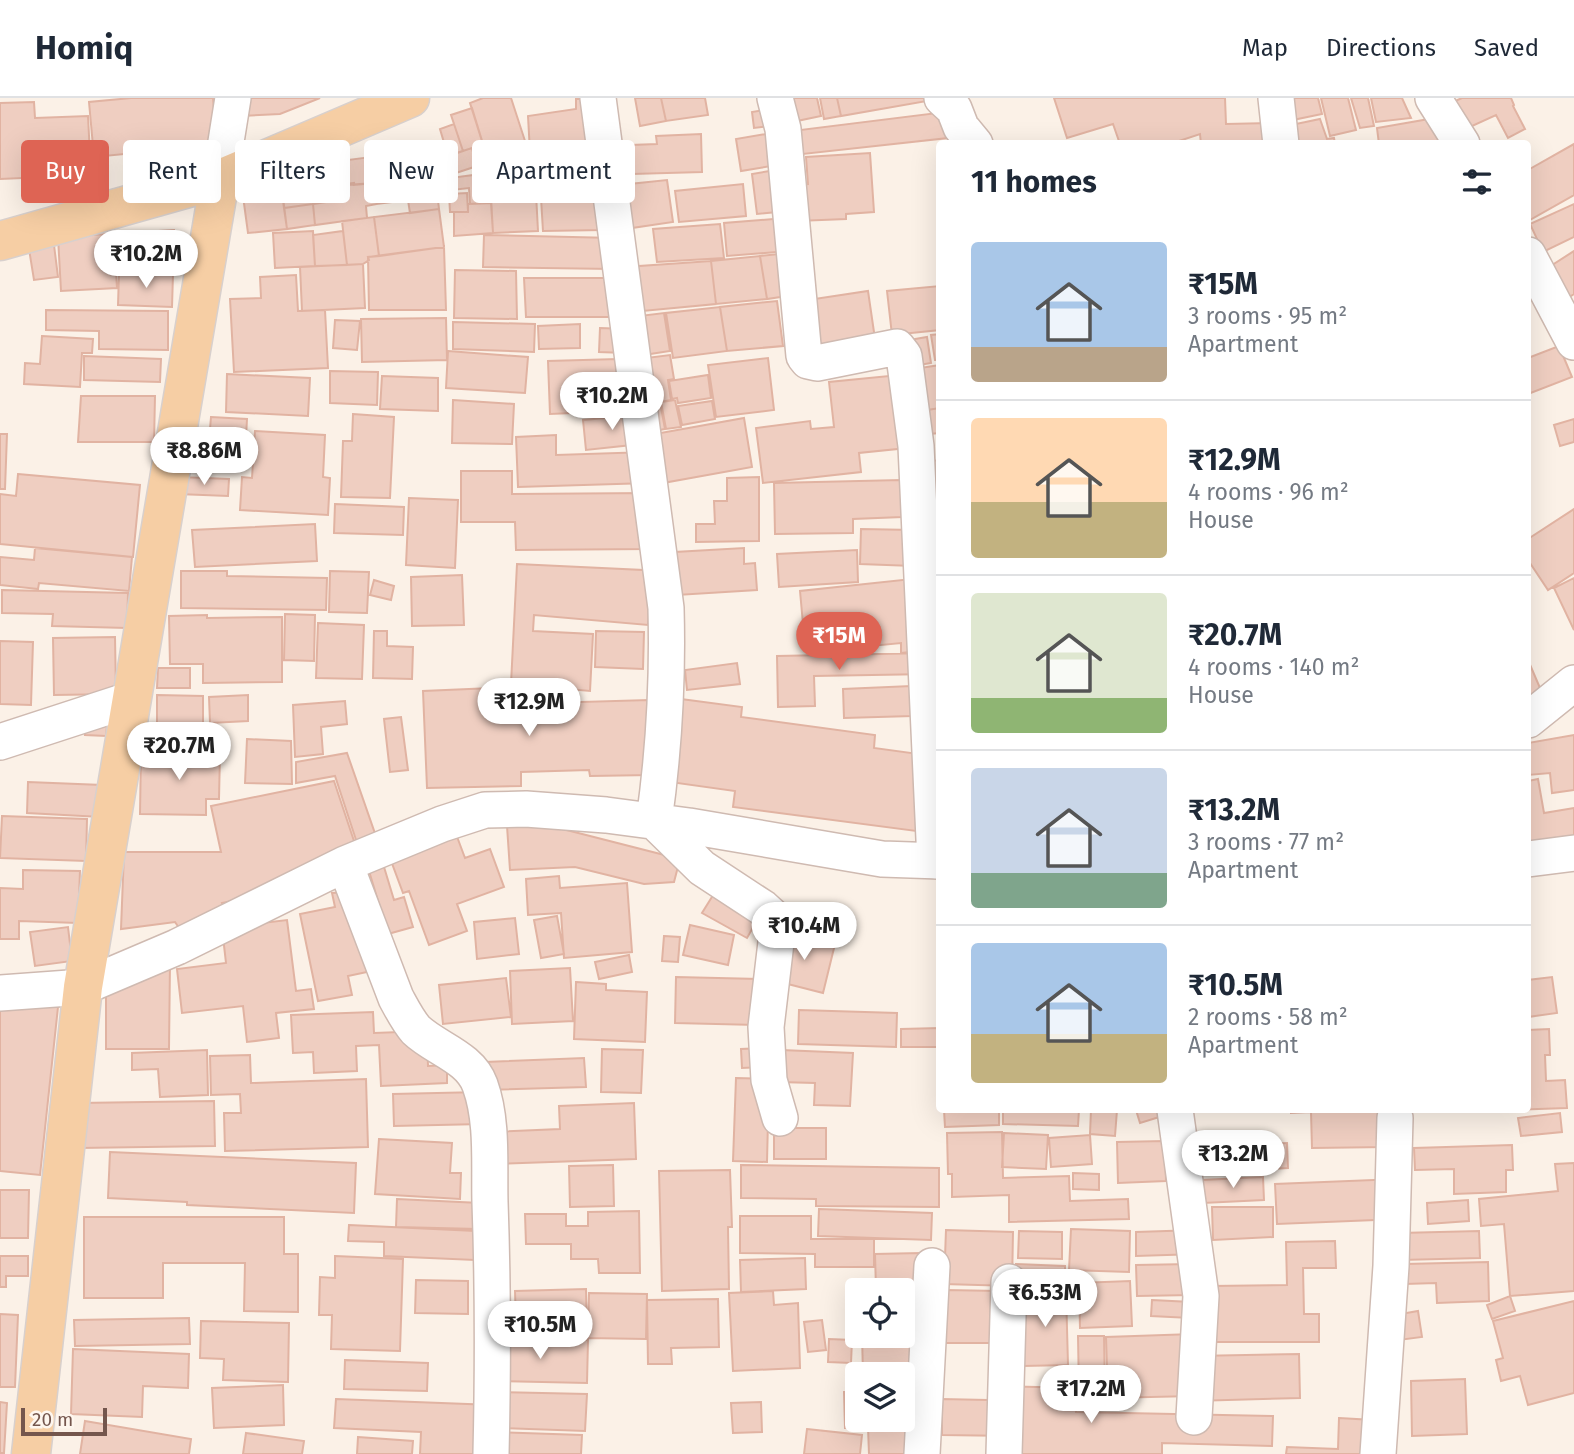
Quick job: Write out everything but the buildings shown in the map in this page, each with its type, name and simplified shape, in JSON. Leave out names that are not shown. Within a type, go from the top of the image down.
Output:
[{"type":"main road","points":[[221,179],[410,98]]},
{"type":"main road","points":[[0,241],[135,203]]},
{"type":"main road","points":[[31,1454],[83,987],[216,203]]},
{"type":"street","points":[[221,173],[233,98]]},
{"type":"street","points":[[598,98],[666,608],[668,663],[662,767],[654,821]]},
{"type":"street","points":[[775,98],[783,130],[804,356],[808,361],[817,363],[897,346],[904,356],[928,444],[936,778]]},
{"type":"street","points":[[942,98],[954,109],[961,128],[972,140]]},
{"type":"street","points":[[1276,98],[1281,140]]},
{"type":"street","points":[[1433,98],[1459,140]]},
{"type":"street","points":[[1531,268],[1541,311],[1574,342]]},
{"type":"street","points":[[1531,718],[1574,683]]},
{"type":"street","points":[[0,742],[132,699]]},
{"type":"street","points":[[0,993],[83,987],[177,947],[345,864],[442,824],[485,810],[526,809],[654,821],[882,859],[936,861]]},
{"type":"street","points":[[654,821],[702,868],[774,918],[777,934],[766,1027],[769,1080],[780,1118]]},
{"type":"street","points":[[1531,859],[1574,853]]},
{"type":"street","points":[[345,864],[396,998],[406,1016],[417,1031],[456,1056],[480,1084],[488,1120],[494,1339],[491,1454]]},
{"type":"street","points":[[1175,1113],[1201,1296],[1194,1417]]},
{"type":"street","points":[[1378,1454],[1391,1266],[1395,1118]]},
{"type":"street","points":[[922,1454],[932,1266]]},
{"type":"street","points":[[1004,1454],[1009,1282]]}]
